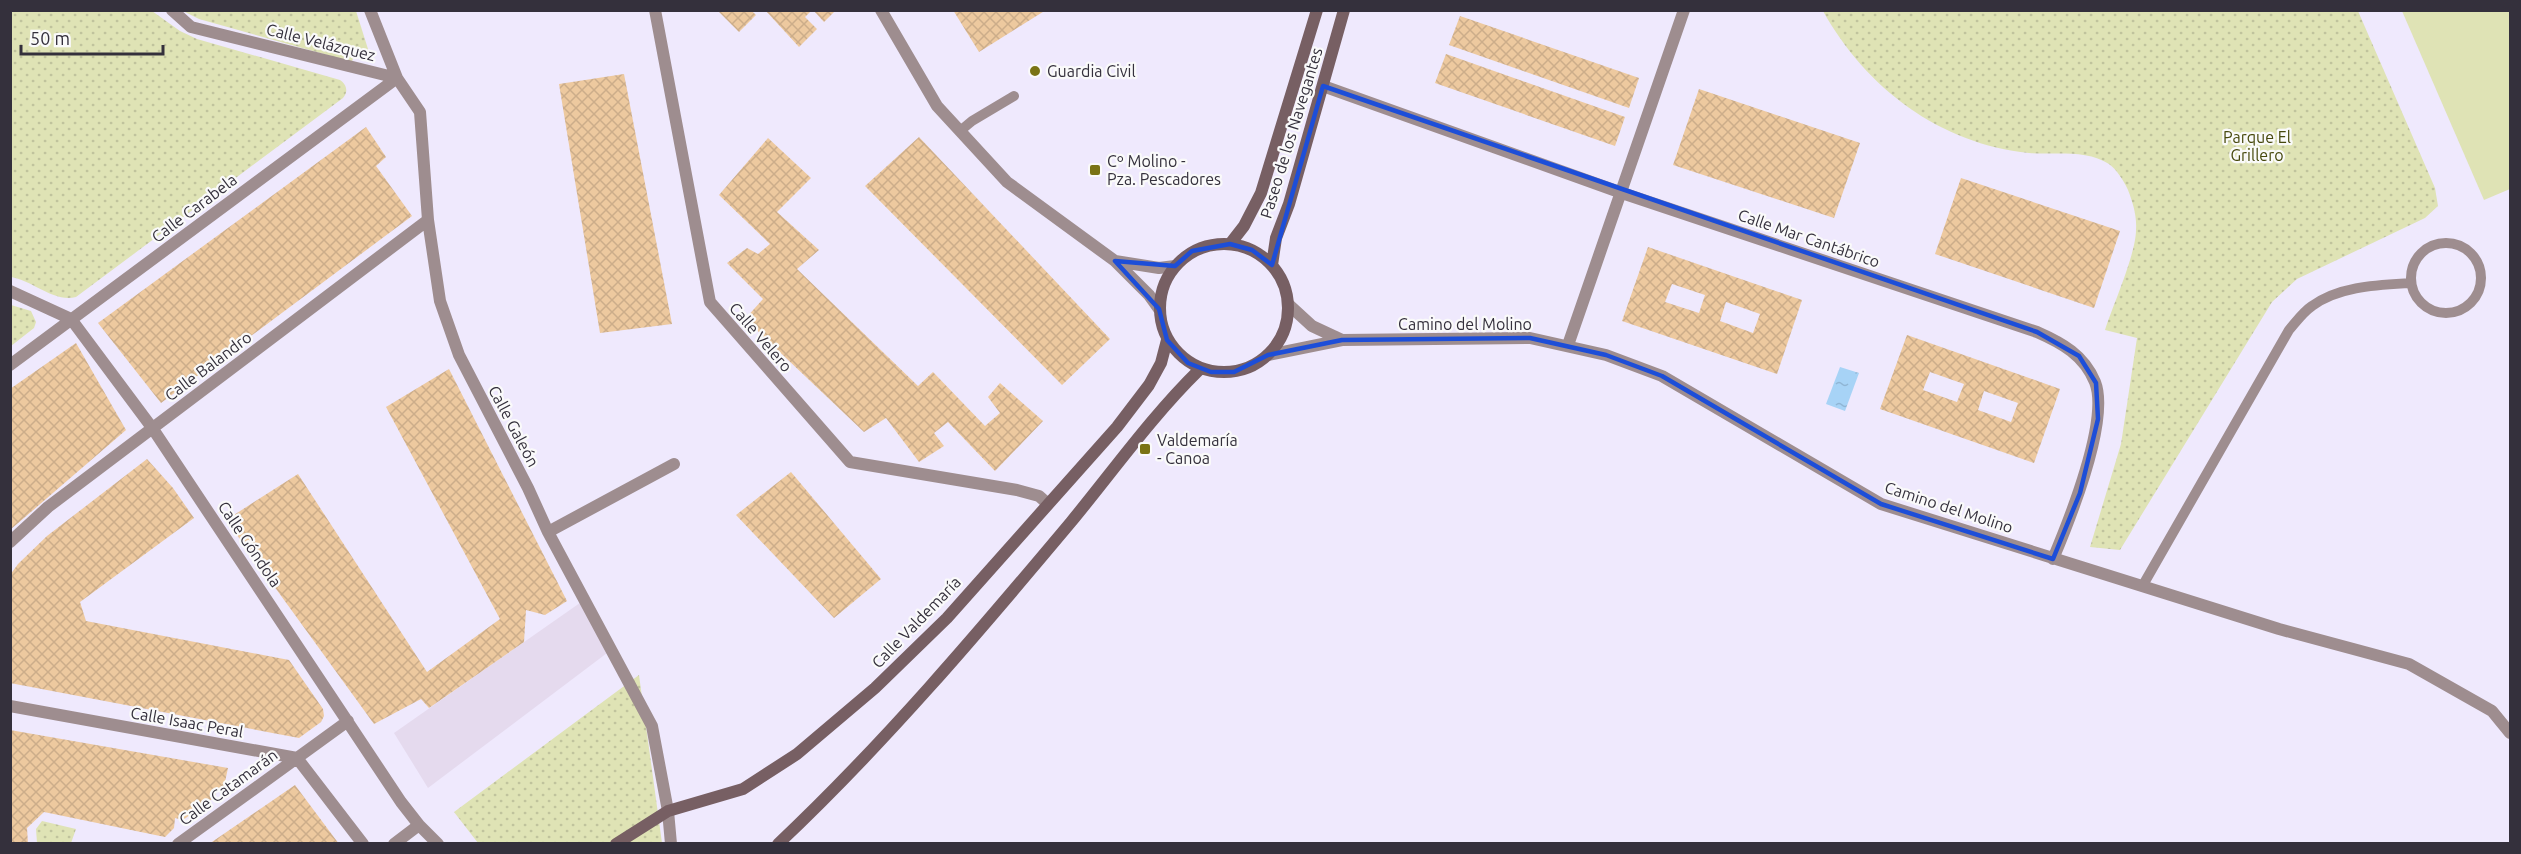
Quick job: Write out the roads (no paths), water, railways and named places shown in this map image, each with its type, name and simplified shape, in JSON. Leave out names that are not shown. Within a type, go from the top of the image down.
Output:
[{"type":"main road","name":"Paseo de los Navegantes","points":[[1230,244],[1244,226],[1261,193],[1278,144],[1317,10]]},
{"type":"main road","name":"Paseo de los Navegantes","points":[[1272,265],[1276,238],[1289,204],[1344,10]]},
{"type":"main road","points":[[1230,244],[1252,250],[1272,265],[1283,281],[1288,304],[1283,333],[1268,355],[1254,365],[1234,372],[1199,370],[1188,363],[1167,340],[1159,309],[1162,287],[1175,266],[1192,252],[1212,245],[1230,244]]},
{"type":"main road","name":"Calle Valdemaría","points":[[616,843],[668,811],[743,789],[797,754],[875,688],[947,618],[1117,427],[1149,385],[1161,363],[1167,340]]},
{"type":"main road","points":[[778,843],[832,793],[904,716],[1014,590],[1168,403],[1199,370]]},
{"type":"street","name":"Calle Velázquez","points":[[172,10],[190,27],[397,78]]},
{"type":"street","name":"Calle Galeón","points":[[370,10],[397,78],[420,112],[428,220],[440,301],[459,355],[528,488],[548,532],[652,726],[672,843]]},
{"type":"street","name":"Calle Velero","points":[[655,10],[710,302],[730,328],[849,462],[1017,490],[1039,496],[1048,504]]},
{"type":"street","points":[[880,10],[937,106],[1007,182],[1115,261],[1149,294],[1159,309]]},
{"type":"street","points":[[1568,345],[1684,10]]},
{"type":"street","name":"Calle Carabela","points":[[10,365],[397,78]]},
{"type":"street","name":"Calle Mar Cantábrico","points":[[1323,86],[1622,193],[2037,332],[2061,343],[2079,356],[2096,383],[2098,419],[2080,493],[2053,559]]},
{"type":"street","name":"Calle Balandro","points":[[10,542],[48,507],[428,220]]},
{"type":"street","points":[[1115,261],[1159,268],[1175,266]]},
{"type":"street","name":"Calle Góndola","points":[[10,291],[71,319],[153,429],[419,825],[438,843]]},
{"type":"street","name":"Camino del Molino","points":[[1288,304],[1312,326],[1342,340]]},
{"type":"street","name":"Camino del Molino","points":[[1268,355],[1342,340],[1530,338],[1606,355],[1662,376],[1881,504],[2279,629],[2409,664],[2492,711],[2511,733]]},
{"type":"street","points":[[548,532],[674,464]]},
{"type":"street","name":"Calle Isaac Peral","points":[[10,706],[297,758]]},
{"type":"street","points":[[348,721],[297,758],[363,843]]},
{"type":"street","name":"Calle Catamarán","points":[[178,843],[297,758]]},
{"type":"street","points":[[394,843],[419,825]]},
{"type":"lane","points":[[960,131],[972,121],[1014,96]]},
{"type":"lane","points":[[2443,242],[2465,248],[2474,256],[2481,278],[2479,289],[2473,299],[2454,312],[2442,313],[2431,310],[2421,303],[2414,294],[2411,283],[2411,271],[2422,251],[2443,242]]},
{"type":"lane","points":[[2143,585],[2289,330],[2312,306],[2343,291],[2378,285],[2411,283]]},
{"type":"water","points":[[1840,367],[1859,373],[1845,411],[1826,404]]},
{"type":"place","name":"Guardia Civil","points":[[1035,71]]},
{"type":"place","name":"Cº Molino - Pza. Pescadores","points":[[1095,170]]},
{"type":"place","name":"Valdemaría - Canoa","points":[[1145,449]]},
{"type":"park label","name":"Parque El Grillero","points":[[2257,146]]}]
